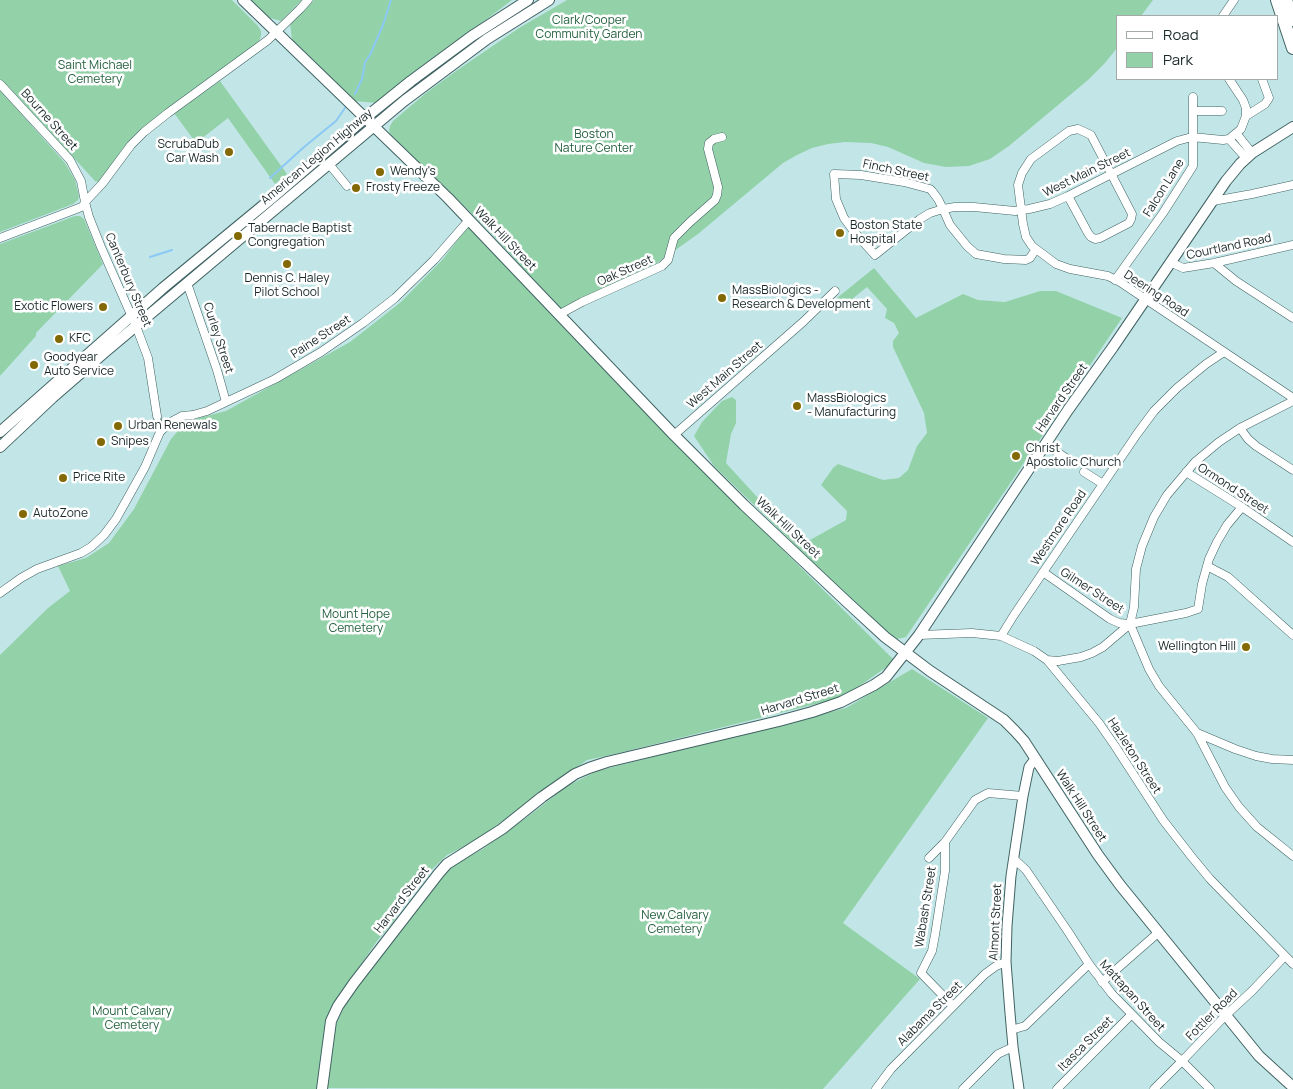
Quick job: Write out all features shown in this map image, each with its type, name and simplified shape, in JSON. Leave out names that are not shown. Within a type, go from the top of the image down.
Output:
[{"type":"highway","points":[[1277,0],[1293,48]]},
{"type":"highway","points":[[1286,0],[1293,20]]},
{"type":"main road","name":"Walk Hill Street","points":[[243,0],[469,220],[674,435],[847,602],[885,637],[930,671],[1004,720],[1024,741],[1120,885],[1259,1056],[1293,1088]]},
{"type":"main road","name":"American Legion Highway","points":[[0,432],[131,316],[365,118],[472,36],[528,0]]},
{"type":"main road","name":"American Legion Highway","points":[[0,447],[52,398],[187,282],[373,127],[487,39],[549,0]]},
{"type":"main road","name":"Harvard Street","points":[[322,1089],[331,1021],[338,1006],[359,976],[447,864],[502,829],[575,774],[607,762],[779,721],[841,702],[886,677],[919,635],[1045,444],[1226,181],[1249,156],[1293,127]]},
{"type":"street","points":[[0,238],[83,206],[131,145],[149,128],[259,47],[276,33],[308,0]]},
{"type":"street","points":[[1224,15],[1234,0]]},
{"type":"street","points":[[1230,80],[1246,108],[1246,116],[1241,129],[1233,136],[1249,156]]},
{"type":"street","points":[[1246,116],[1265,104],[1268,98],[1262,80]]},
{"type":"street","name":"Bourne Street","points":[[0,84],[70,160],[80,178],[85,202]]},
{"type":"street","name":"Falcon Lane","points":[[1115,280],[1193,166],[1193,97]]},
{"type":"street","points":[[1193,111],[1222,111]]},
{"type":"street","name":"Deering Road","points":[[1068,196],[1088,233],[1095,239],[1128,223],[1131,219],[1132,214],[1091,135],[1078,128],[1068,131],[1031,159],[1022,174],[1018,185],[1026,238],[1036,249],[1056,264],[1070,269],[1094,272],[1115,280],[1293,398]]},
{"type":"street","name":"West Main Street","points":[[875,255],[930,213],[943,209],[974,206],[1022,211],[1050,204],[1177,141],[1192,137],[1222,140],[1233,136]]},
{"type":"street","name":"Oak Street","points":[[560,314],[662,266],[668,260],[674,238],[715,200],[718,187],[708,149],[709,143],[714,139],[722,137]]},
{"type":"street","points":[[329,164],[347,186]]},
{"type":"street","name":"Finch Street","points":[[875,255],[844,218],[836,199],[834,174],[861,175],[904,182],[930,189],[938,199],[950,225],[976,254],[1004,259],[1026,260],[1030,258],[1036,249]]},
{"type":"street","points":[[1213,201],[1293,185]]},
{"type":"street","name":"Canterbury Street","points":[[85,202],[101,247],[148,358],[160,432]]},
{"type":"street","name":"Paine Street","points":[[160,432],[170,422],[182,416],[207,411],[280,376],[321,352],[395,298],[434,260],[469,220]]},
{"type":"street","name":"Courtland Road","points":[[1170,262],[1182,268],[1214,263],[1293,245]]},
{"type":"street","points":[[1214,263],[1236,281],[1293,318]]},
{"type":"street","name":"Curley Street","points":[[187,282],[226,402]]},
{"type":"street","name":"West Main Street","points":[[674,435],[835,291]]},
{"type":"street","name":"Westmore Road","points":[[1001,636],[1136,434],[1154,411],[1177,388],[1224,352]]},
{"type":"street","points":[[1293,402],[1240,428],[1219,442],[1195,462],[1167,495],[1154,517],[1142,546],[1136,569],[1134,607],[1130,624],[1149,669],[1160,686],[1198,733],[1225,787],[1238,807],[1257,827],[1293,856]]},
{"type":"street","points":[[1240,428],[1256,446],[1293,470]]},
{"type":"street","points":[[0,593],[38,569],[91,547],[104,535],[116,519],[145,467],[160,432]]},
{"type":"street","points":[[1045,444],[1072,462]]},
{"type":"street","points":[[1084,472],[1103,484]]},
{"type":"street","name":"Ormond Street","points":[[1186,472],[1293,542]]},
{"type":"street","points":[[1047,660],[1058,661],[1081,657],[1103,647],[1130,624],[1198,609],[1206,566],[1227,525],[1242,507]]},
{"type":"street","points":[[1206,566],[1228,577],[1293,636]]},
{"type":"street","name":"Gilmer Street","points":[[1043,572],[1110,619],[1119,623],[1130,624]]},
{"type":"street","name":"Hazleton Street","points":[[919,635],[972,633],[1001,636],[1047,660],[1115,746],[1154,808],[1180,843],[1210,880],[1293,964]]},
{"type":"street","points":[[1198,733],[1256,756],[1293,760]]},
{"type":"street","name":"Almont Street","points":[[1019,1089],[1012,1047],[1006,962],[1007,926],[1023,796],[1029,767],[1035,759]]},
{"type":"street","points":[[929,858],[944,842],[975,800],[988,793],[1023,796]]},
{"type":"street","name":"Wabash Street","points":[[944,842],[945,871],[934,943],[921,973],[953,1006]]},
{"type":"street","name":"Mattapan Street","points":[[1014,859],[1026,870],[1102,982],[1131,1015],[1210,1089]]},
{"type":"street","points":[[1102,982],[1158,932]]},
{"type":"street","name":"Fottler Road","points":[[1154,1089],[1285,956]]},
{"type":"street","name":"Alabama Street","points":[[876,1089],[890,1069],[985,974],[1006,962]]},
{"type":"street","points":[[1011,1030],[1025,1026],[1089,964]]},
{"type":"street","name":"Itasca Street","points":[[1057,1089],[1131,1015]]},
{"type":"street","points":[[963,1089],[998,1054],[1012,1047]]},
{"type":"green space","name":"Saint Michael Cemetery","points":[[0,0],[232,0],[258,26],[261,35],[256,45],[143,128],[123,148],[98,182],[0,79]]},
{"type":"green space","points":[[250,0],[302,0],[281,21],[267,17]]},
{"type":"green space","points":[[314,0],[512,0],[376,103],[355,101],[292,40],[290,23]]},
{"type":"green space","name":"Boston Nature Center","points":[[567,0],[1153,0],[1142,15],[1116,15],[1116,49],[1105,63],[1088,80],[1009,146],[990,159],[969,166],[946,167],[924,163],[888,147],[871,143],[845,142],[812,148],[783,163],[698,234],[657,263],[561,309],[490,232],[391,137],[389,130],[393,121],[426,93],[519,28]]},
{"type":"green space","points":[[220,81],[287,174],[275,184],[228,118],[196,143],[174,113]]},
{"type":"green space","points":[[0,90],[65,163],[75,180],[79,196],[78,200],[73,204],[0,232]]},
{"type":"green space","points":[[75,216],[80,216],[84,219],[103,264],[36,333],[36,336],[0,376],[0,244]]},
{"type":"green space","name":"Mount Hope Cemetery","points":[[469,227],[682,450],[895,661],[844,697],[587,760],[475,841],[447,855],[408,892],[394,921],[377,941],[334,1004],[325,1027],[316,1089],[0,1089],[0,655],[48,608],[70,591],[58,566],[86,558],[109,543],[134,509],[171,439],[183,425],[199,418],[226,411],[350,342],[401,302],[443,259]]},
{"type":"green space","points":[[874,268],[916,318],[963,294],[978,300],[1005,302],[1040,291],[1056,291],[1122,318],[906,637],[893,640],[714,466],[694,436],[702,422],[722,401],[732,397],[736,400],[736,423],[731,434],[726,463],[801,545],[846,520],[847,511],[821,485],[838,464],[883,480],[899,478],[908,470],[917,446],[927,433],[924,413],[893,347],[893,341],[899,333],[894,323],[885,318],[887,309],[867,287],[846,304],[837,298]]},
{"type":"green space","name":"New Calvary Cemetery","points":[[912,669],[988,718],[843,923],[920,979],[823,1089],[327,1088],[336,1024],[349,997],[436,884],[453,865],[481,850],[567,786],[597,771],[846,708]]},
{"type":"waterway","points":[[355,94],[362,79],[365,62],[383,25],[391,0]]},
{"type":"waterway","points":[[270,178],[336,121],[345,108]]},
{"type":"waterway","points":[[150,257],[172,250]]},
{"type":"place","name":"ScrubaDub Car Wash","points":[[229,152]]},
{"type":"place","name":"Wendy's","points":[[380,172]]},
{"type":"place","name":"Frosty Freeze","points":[[356,188]]},
{"type":"place","name":"Boston State Hospital","points":[[840,233]]},
{"type":"place","name":"Tabernacle Baptist Congregation","points":[[238,236]]},
{"type":"place","name":"Dennis C. Haley Pilot School","points":[[287,264]]},
{"type":"place","name":"MassBiologics - Research & Development","points":[[722,298]]},
{"type":"place","name":"Exotic Flowers","points":[[103,307]]},
{"type":"place","name":"KFC","points":[[59,339]]},
{"type":"place","name":"Goodyear Auto Service","points":[[34,365]]},
{"type":"place","name":"MassBiologics - Manufacturing","points":[[797,406]]},
{"type":"place","name":"Urban Renewals","points":[[118,426]]},
{"type":"place","name":"Snipes","points":[[101,442]]},
{"type":"place","name":"Christ Apostolic Church","points":[[1016,456]]},
{"type":"place","name":"Price Rite","points":[[63,478]]},
{"type":"place","name":"AutoZone","points":[[23,514]]},
{"type":"place","name":"Wellington Hill","points":[[1246,647]]},
{"type":"park label","name":"Clark/Cooper Community Garden","points":[[589,28]]},
{"type":"park label","name":"Mount Calvary Cemetery","points":[[132,1019]]}]
